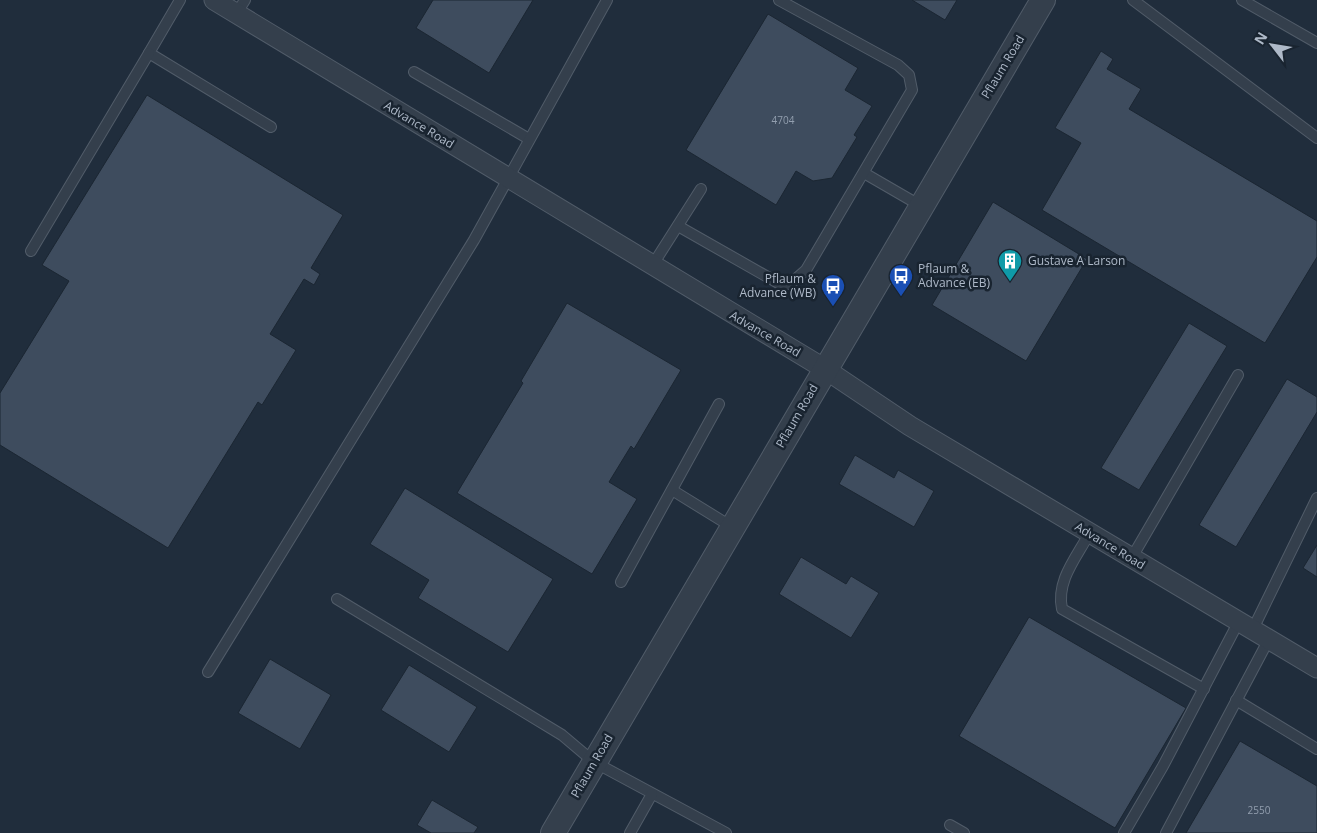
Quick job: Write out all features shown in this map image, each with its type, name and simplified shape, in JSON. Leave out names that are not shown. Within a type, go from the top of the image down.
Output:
[{"type":"street","name":"Advance Road","points":[[214,0],[241,7],[508,178],[825,369],[910,426],[1317,668]]},
{"type":"street","name":"Pflaum Road","points":[[553,833],[1042,0]]},
{"type":"lane","points":[[30,251],[180,0]]},
{"type":"lane","points":[[208,672],[474,240],[607,0]]},
{"type":"lane","points":[[678,226],[780,284],[790,284],[806,270],[912,90],[910,75],[898,65],[779,0]]},
{"type":"lane","points":[[1133,0],[1176,30],[1317,138]]},
{"type":"lane","points":[[1242,0],[1317,43]]},
{"type":"lane","points":[[149,53],[271,127]]},
{"type":"lane","points":[[414,72],[529,139]]},
{"type":"lane","points":[[864,173],[921,206]]},
{"type":"lane","points":[[652,266],[701,189]]},
{"type":"lane","points":[[1131,559],[1238,374]]},
{"type":"lane","points":[[621,582],[719,404]]},
{"type":"lane","points":[[672,490],[732,527]]},
{"type":"lane","points":[[1124,833],[1204,690],[1246,625],[1317,498]]},
{"type":"lane","points":[[1089,534],[1061,584],[1059,597],[1062,609],[1204,690]]},
{"type":"lane","points":[[337,599],[562,735],[594,762],[726,833]]},
{"type":"lane","points":[[1166,833],[1269,639]]},
{"type":"lane","points":[[1236,700],[1317,749]]},
{"type":"lane","points":[[630,833],[652,794]]},
{"type":"lane","points":[[950,825],[964,833]]},
{"type":"building","points":[[433,0],[533,0],[489,73],[416,28]]},
{"type":"building","points":[[912,0],[957,0],[945,20]]},
{"type":"building","points":[[768,14],[858,68],[845,90],[872,106],[854,135],[857,137],[832,178],[813,181],[796,171],[776,205],[686,150]]},
{"type":"building","points":[[1101,51],[1113,59],[1107,69],[1141,89],[1129,109],[1317,221],[1317,257],[1265,343],[1042,210],[1081,143],[1055,128]]},
{"type":"building","points":[[147,95],[343,215],[311,268],[320,274],[314,285],[304,279],[270,334],[296,350],[262,405],[258,402],[168,548],[0,445],[0,393],[69,281],[42,265]]},
{"type":"building","name":"Gustave A Larson","points":[[993,202],[1087,259],[1026,361],[932,305]]},
{"type":"building","points":[[567,303],[681,370],[634,449],[631,446],[609,482],[637,499],[592,574],[457,493],[523,383],[521,381]]},
{"type":"building","points":[[1189,323],[1227,346],[1139,490],[1101,468]]},
{"type":"building","points":[[1287,379],[1317,397],[1317,412],[1236,547],[1199,525]]},
{"type":"building","points":[[855,455],[894,478],[898,470],[934,491],[914,527],[839,484]]},
{"type":"building","points":[[405,488],[553,579],[508,652],[418,598],[429,580],[370,544]]},
{"type":"building","points":[[1317,545],[1317,577],[1303,568]]},
{"type":"building","points":[[801,557],[846,584],[851,576],[879,593],[851,638],[779,594]]},
{"type":"building","points":[[1029,617],[1186,708],[1115,828],[959,736]]},
{"type":"building","points":[[270,659],[331,695],[300,749],[238,713]]},
{"type":"building","points":[[409,665],[477,707],[449,752],[381,710]]},
{"type":"building","points":[[1240,741],[1317,786],[1317,833],[1186,833]]},
{"type":"building","points":[[432,800],[478,827],[474,833],[431,833],[417,825]]},
{"type":"place","name":"Gustave A Larson","points":[[1010,282]]},
{"type":"place","name":"Pflaum & Advance (EB)","points":[[901,297]]},
{"type":"place","name":"Pflaum & Advance (WB)","points":[[833,307]]}]
